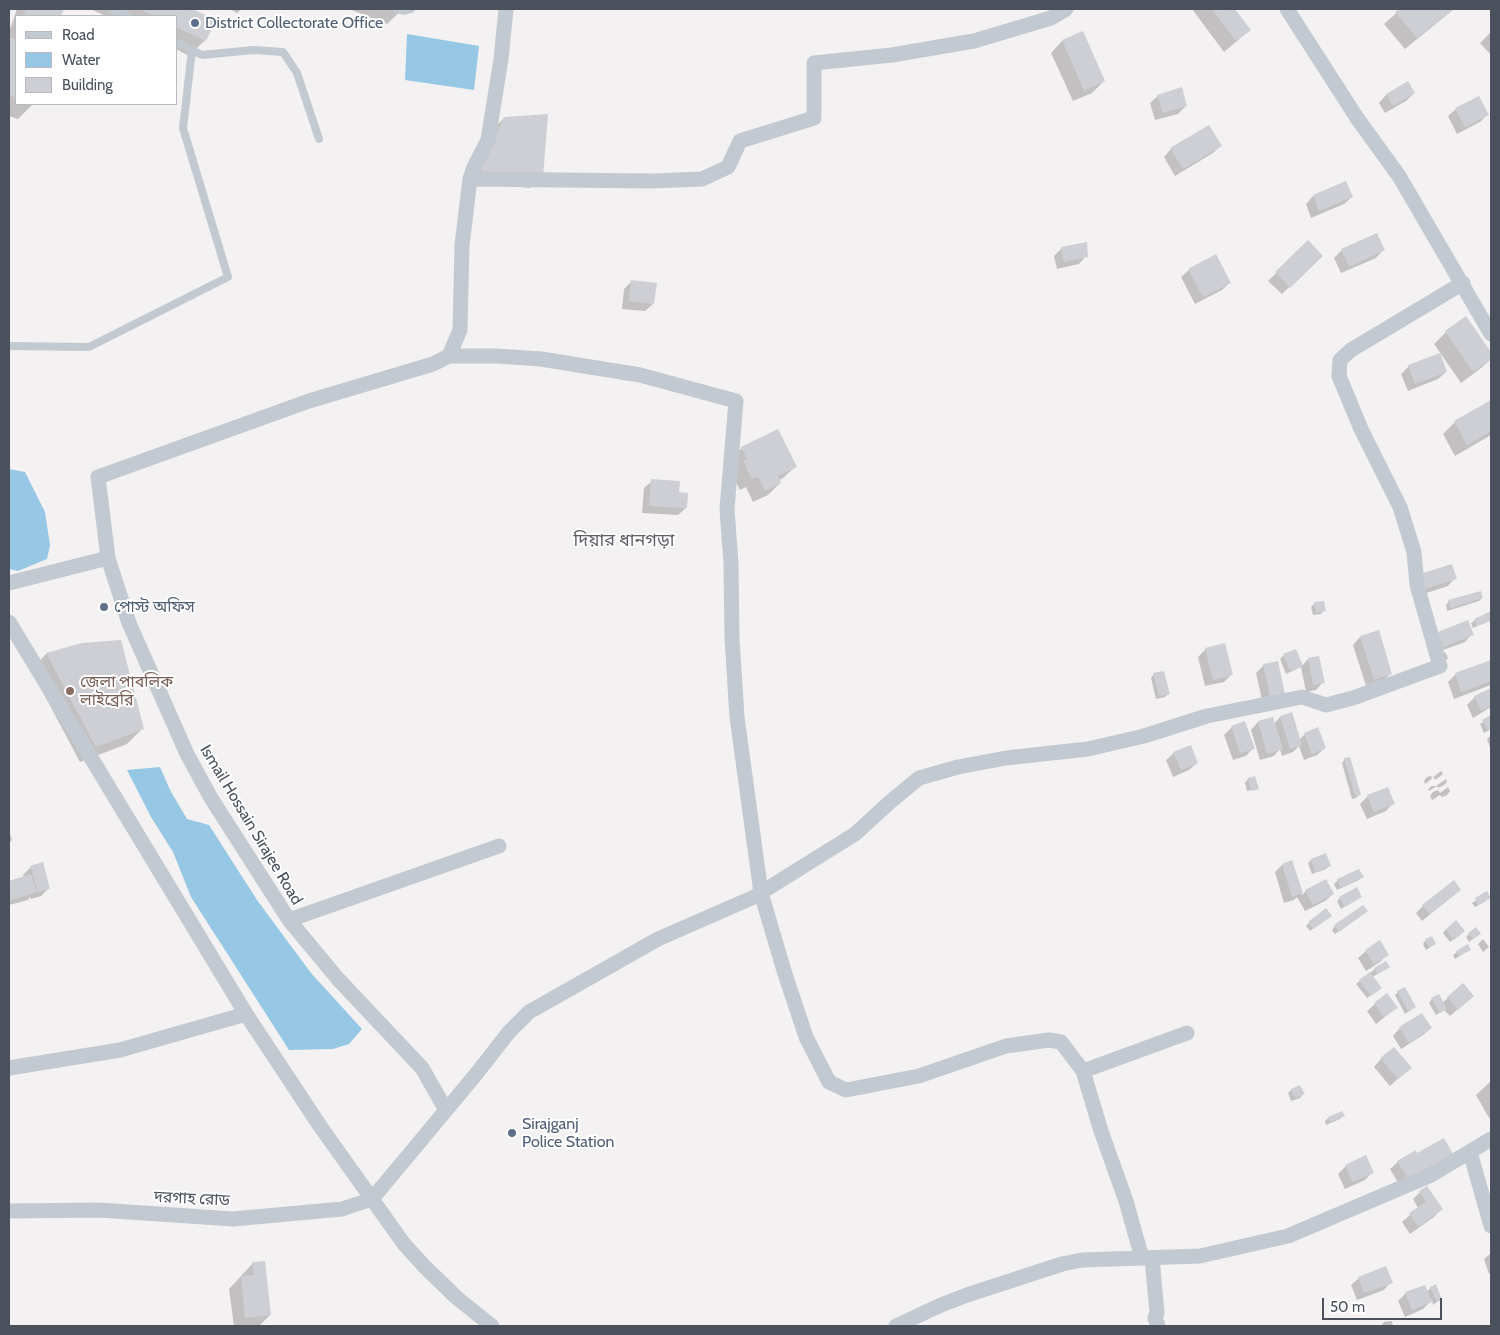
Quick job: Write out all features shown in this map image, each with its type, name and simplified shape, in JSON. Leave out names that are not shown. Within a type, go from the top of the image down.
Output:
[{"type":"street","points":[[506,9],[501,59],[488,140],[470,179],[462,245],[460,330],[449,356],[496,356],[541,359],[640,375],[736,401],[726,508],[731,564],[732,638],[737,717],[761,893],[806,1038],[829,1082],[846,1090],[919,1076],[1006,1046],[1049,1040],[1061,1042],[1083,1071],[1101,1131],[1147,1258],[1157,1313],[1155,1318],[1158,1326]]},
{"type":"street","points":[[470,179],[702,179],[728,167],[740,141],[814,118],[814,62],[892,55],[974,41],[1051,18],[1066,9]]},
{"type":"street","points":[[1287,9],[1357,118],[1399,176],[1491,334]]},
{"type":"street","points":[[372,1199],[509,1032],[528,1012],[658,939],[761,893],[855,834],[919,778],[958,767],[1006,758],[1088,749],[1144,736],[1207,716],[1302,697],[1326,705],[1353,698],[1440,666],[1417,585],[1414,552],[1400,507],[1357,420],[1340,376],[1340,360],[1351,350],[1463,284]]},
{"type":"street","name":"Ismail Hossain Sirajee Road","points":[[446,1110],[422,1068],[338,979],[289,920],[211,798],[187,754],[129,623],[108,558],[98,476],[309,401],[433,364],[449,356]]},
{"type":"street","points":[[9,583],[108,558]]},
{"type":"street","points":[[9,622],[246,1014],[320,1126],[404,1244],[457,1298],[481,1326]]},
{"type":"street","points":[[289,920],[499,846]]},
{"type":"street","points":[[9,1068],[120,1050],[246,1014]]},
{"type":"street","points":[[1083,1071],[1187,1033]]},
{"type":"street","points":[[896,1326],[941,1304],[1062,1264],[1082,1260],[1200,1256],[1288,1236],[1431,1175],[1491,1139]]},
{"type":"street","points":[[1470,1152],[1491,1226]]},
{"type":"street","name":"দরগাহ রোড","points":[[9,1211],[99,1210],[233,1219],[342,1209],[372,1199]]},
{"type":"street","points":[[457,1298],[492,1326]]},
{"type":"lane","points":[[112,9],[125,15]]},
{"type":"lane","points":[[397,9],[404,11],[411,9]]},
{"type":"lane","points":[[178,43],[202,56],[253,50],[283,52],[297,73],[319,140]]},
{"type":"lane","points":[[9,346],[89,347],[228,277],[183,128],[192,50]]},
{"type":"water","points":[[407,34],[479,46],[474,90],[405,80]]},
{"type":"water","points":[[9,469],[25,472],[45,512],[50,545],[47,559],[18,571],[9,569]]},
{"type":"water","points":[[160,767],[170,790],[187,819],[209,825],[257,900],[311,973],[362,1029],[349,1044],[333,1049],[289,1050],[191,897],[173,852],[151,817],[127,770]]},
{"type":"building","points":[[26,9],[64,9],[61,15],[23,15]]},
{"type":"building","name":"District Collectorate Office","points":[[139,9],[193,9],[216,20],[206,41],[178,28],[178,15],[153,15]]},
{"type":"building","points":[[1212,9],[1235,9],[1251,30],[1236,41]]},
{"type":"building","points":[[1399,9],[1454,9],[1417,38],[1395,12]]},
{"type":"building","points":[[1083,31],[1105,81],[1084,91],[1062,40]]},
{"type":"building","points":[[9,37],[15,39],[15,98],[9,95]]},
{"type":"building","points":[[1408,81],[1415,93],[1393,106],[1386,94]]},
{"type":"building","points":[[1182,87],[1187,106],[1163,113],[1157,95]]},
{"type":"building","points":[[1479,96],[1489,115],[1465,127],[1455,108]]},
{"type":"building","points":[[548,114],[543,177],[481,171],[504,117]]},
{"type":"building","points":[[1209,125],[1222,146],[1183,169],[1170,148]]},
{"type":"building","points":[[1346,181],[1353,197],[1319,211],[1313,195]]},
{"type":"building","points":[[1377,233],[1385,250],[1349,267],[1341,249]]},
{"type":"building","points":[[1308,240],[1323,256],[1290,288],[1275,272]]},
{"type":"building","points":[[1087,242],[1088,257],[1064,262],[1061,247]]},
{"type":"building","points":[[1216,254],[1231,283],[1203,297],[1188,269]]},
{"type":"building","points":[[631,280],[657,283],[654,304],[629,301]]},
{"type":"building","points":[[1466,316],[1491,352],[1491,359],[1473,372],[1445,331]]},
{"type":"building","points":[[1440,353],[1447,372],[1415,384],[1408,365]]},
{"type":"building","points":[[1491,400],[1491,431],[1467,445],[1454,421]]},
{"type":"building","points":[[778,429],[797,467],[778,476],[781,483],[765,491],[758,477],[752,479],[743,461],[747,459],[741,447]]},
{"type":"building","points":[[651,479],[680,481],[679,492],[688,493],[687,508],[649,506]]},
{"type":"building","points":[[1452,564],[1457,579],[1424,589],[1420,574]]},
{"type":"building","points":[[1481,591],[1483,598],[1451,608],[1448,600]]},
{"type":"building","points":[[1324,601],[1326,611],[1316,613],[1314,602]]},
{"type":"building","points":[[1491,611],[1491,620],[1477,626],[1474,619]]},
{"type":"building","points":[[1468,620],[1474,635],[1443,647],[1438,632]]},
{"type":"building","points":[[1379,630],[1392,674],[1374,680],[1360,636]]},
{"type":"building","points":[[121,640],[144,729],[96,747],[46,653],[82,643]]},
{"type":"building","points":[[1225,643],[1233,675],[1213,680],[1205,648]]},
{"type":"building","points":[[1296,649],[1303,666],[1290,671],[1283,654]]},
{"type":"building","points":[[1319,656],[1325,683],[1313,685],[1308,658]]},
{"type":"building","points":[[1491,660],[1491,681],[1461,692],[1455,673]]},
{"type":"building","points":[[1278,661],[1285,694],[1270,697],[1263,664]]},
{"type":"building","points":[[1164,671],[1170,694],[1159,696],[1153,673]]},
{"type":"building","points":[[1491,688],[1491,706],[1481,711],[1474,696]]},
{"type":"building","points":[[1292,712],[1302,745],[1290,749],[1280,716]]},
{"type":"building","points":[[1491,715],[1491,729],[1488,730],[1482,720]]},
{"type":"building","points":[[1273,717],[1283,749],[1267,754],[1258,721]]},
{"type":"building","points":[[1245,721],[1255,749],[1240,753],[1231,726]]},
{"type":"building","points":[[1318,727],[1326,748],[1312,754],[1304,733]]},
{"type":"building","points":[[1191,745],[1198,763],[1181,770],[1173,752]]},
{"type":"building","points":[[1350,757],[1361,795],[1355,796],[1344,758]]},
{"type":"building","points":[[1255,776],[1259,789],[1251,791],[1248,778]]},
{"type":"building","points":[[1388,787],[1395,804],[1374,812],[1367,795]]},
{"type":"building","points":[[1326,853],[1331,866],[1315,872],[1311,859]]},
{"type":"building","points":[[1292,860],[1303,893],[1292,897],[1282,864]]},
{"type":"building","points":[[43,862],[50,889],[38,892],[30,866]]},
{"type":"building","points":[[1359,869],[1364,877],[1341,888],[1337,879]]},
{"type":"building","points":[[31,874],[37,892],[9,901],[9,881]]},
{"type":"building","points":[[1326,879],[1334,894],[1313,905],[1305,890]]},
{"type":"building","points":[[1454,880],[1461,890],[1430,914],[1422,905]]},
{"type":"building","points":[[1357,887],[1362,897],[1345,907],[1339,897]]},
{"type":"building","points":[[1487,891],[1491,898],[1478,905],[1475,898]]},
{"type":"building","points":[[1363,905],[1368,911],[1339,932],[1334,925]]},
{"type":"building","points":[[1326,908],[1332,916],[1313,929],[1308,922]]},
{"type":"building","points":[[1456,920],[1465,931],[1454,940],[1446,929]]},
{"type":"building","points":[[1476,927],[1481,934],[1473,939],[1468,933]]},
{"type":"building","points":[[1432,936],[1436,944],[1429,947],[1425,939]]},
{"type":"building","points":[[1380,940],[1389,955],[1374,964],[1365,950]]},
{"type":"building","points":[[1468,944],[1471,950],[1459,956],[1456,951]]},
{"type":"building","points":[[1386,961],[1390,967],[1378,974],[1374,968]]},
{"type":"building","points":[[1370,972],[1382,988],[1371,996],[1359,980]]},
{"type":"building","points":[[1463,983],[1474,996],[1458,1010],[1447,997]]},
{"type":"building","points":[[1405,987],[1416,1007],[1408,1011],[1397,991]]},
{"type":"building","points":[[1387,993],[1398,1008],[1384,1017],[1374,1003]]},
{"type":"building","points":[[1439,994],[1447,1009],[1440,1013],[1431,998]]},
{"type":"building","points":[[1422,1013],[1432,1028],[1409,1043],[1399,1027]]},
{"type":"building","points":[[1394,1047],[1412,1068],[1398,1079],[1380,1058]]},
{"type":"building","points":[[1300,1085],[1305,1094],[1295,1098],[1291,1089]]},
{"type":"building","points":[[1342,1111],[1345,1116],[1330,1122],[1328,1117]]},
{"type":"building","points":[[1444,1138],[1453,1154],[1410,1182],[1397,1161],[1416,1150],[1417,1153]]},
{"type":"building","points":[[1366,1155],[1374,1173],[1353,1182],[1345,1165]]},
{"type":"building","points":[[1427,1186],[1443,1209],[1418,1227],[1409,1213],[1426,1202],[1419,1191]]},
{"type":"building","points":[[265,1261],[271,1315],[245,1318],[241,1276],[254,1275],[252,1262]]},
{"type":"building","points":[[1386,1266],[1393,1283],[1364,1293],[1358,1277]]},
{"type":"building","points":[[1436,1284],[1442,1300],[1437,1302],[1430,1287]]},
{"type":"building","points":[[1425,1285],[1432,1302],[1412,1310],[1405,1292]]},
{"type":"place","name":"District Collectorate Office","points":[[195,23]]},
{"type":"place","name":"পোস্ট অফিস","points":[[104,607]]},
{"type":"place","name":"জেলা পাবলিক লাইব্রেরি","points":[[70,691]]},
{"type":"place","name":"Sirajganj Police Station","points":[[512,1133]]},
{"type":"district","name":"দিয়ার ধানগড়া","points":[[624,541]]}]
